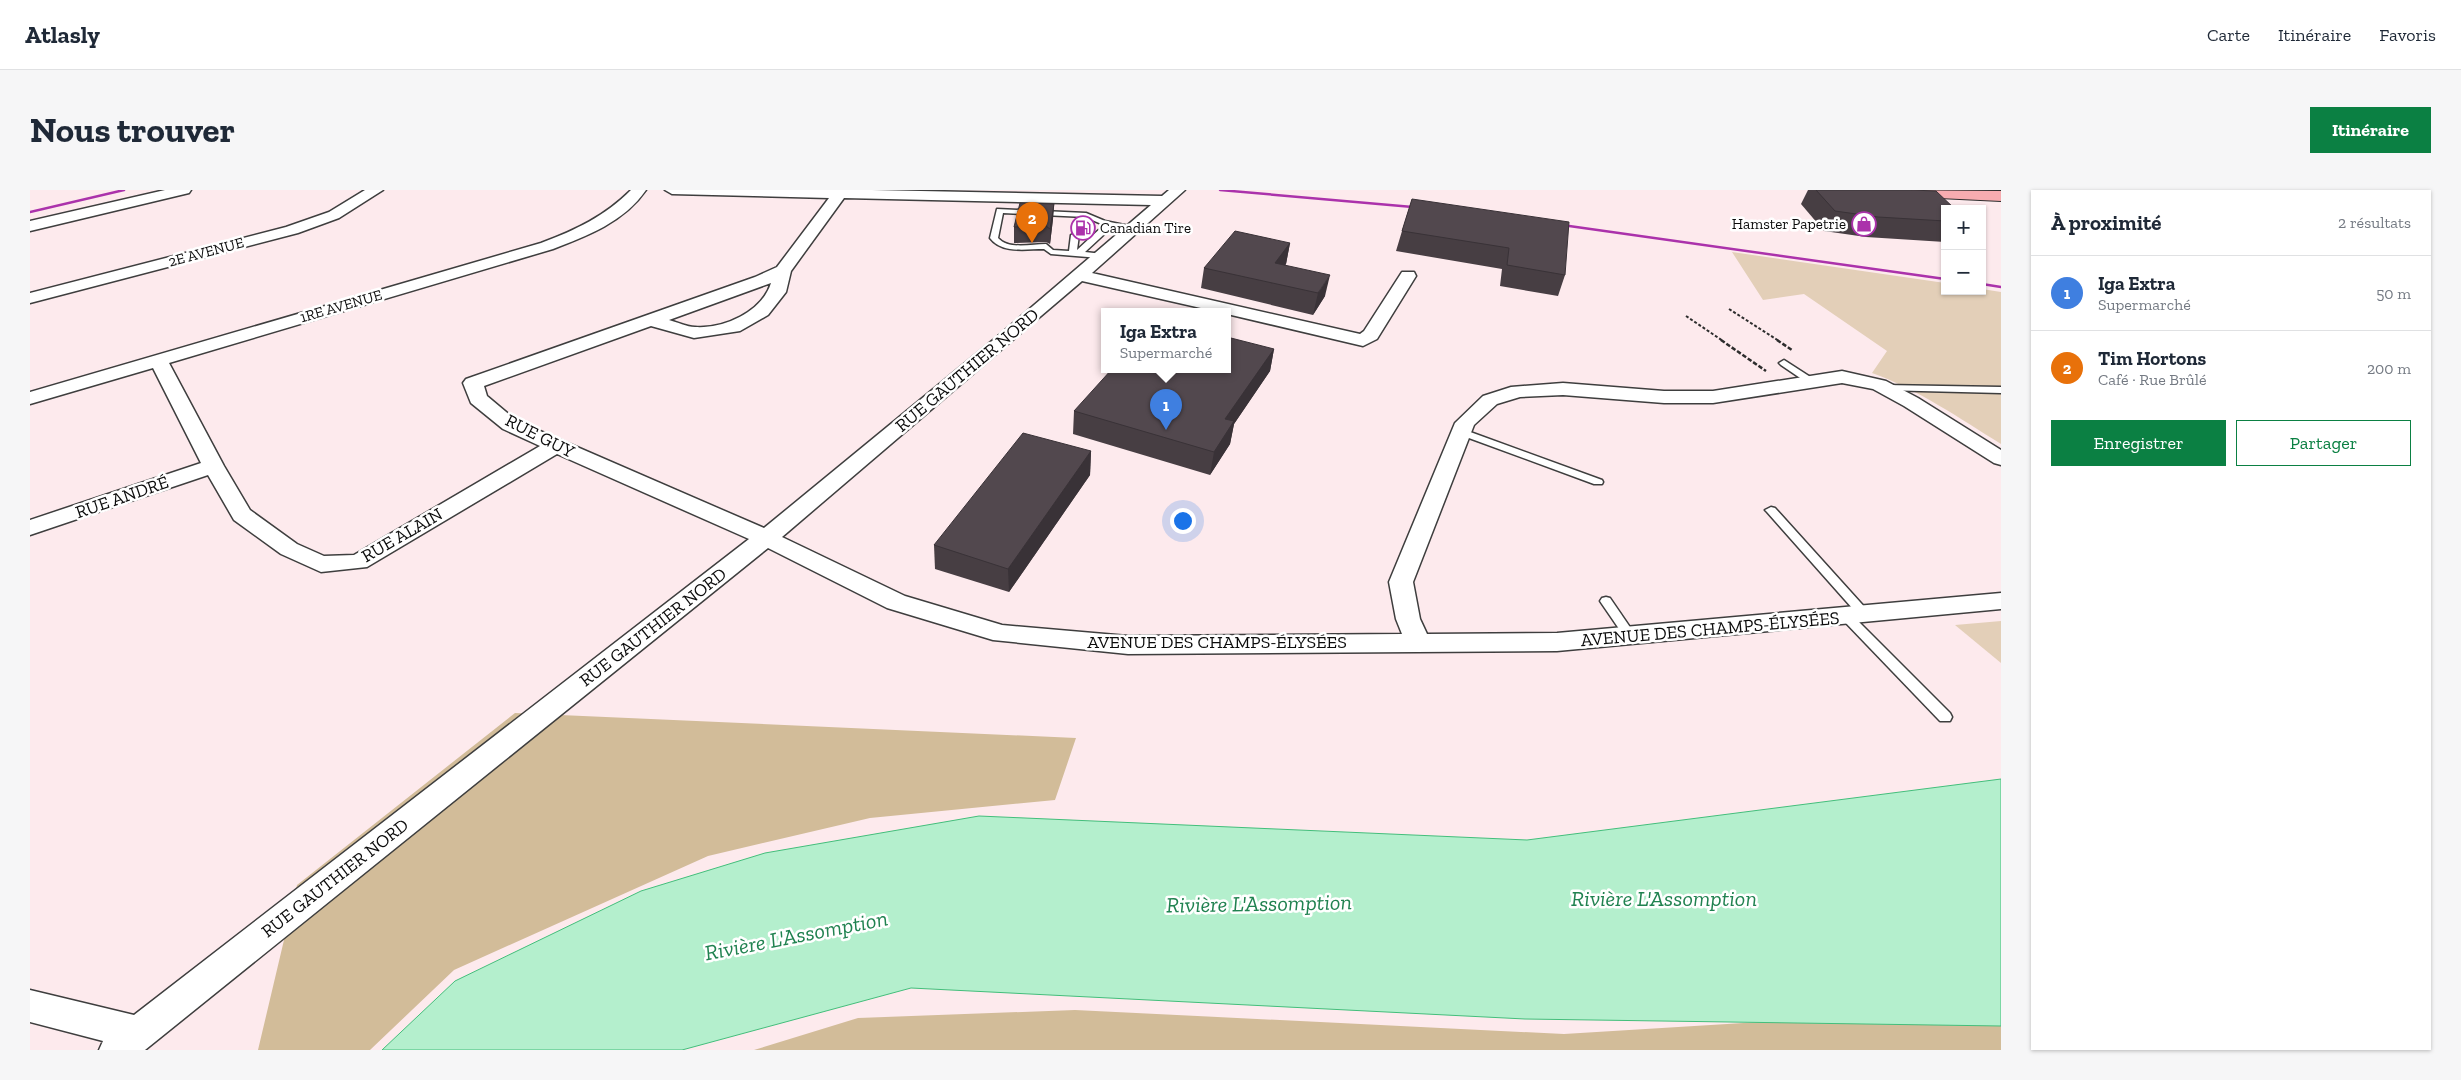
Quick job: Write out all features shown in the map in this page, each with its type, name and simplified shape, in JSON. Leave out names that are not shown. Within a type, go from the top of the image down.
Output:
[{"type":"main road","points":[[1877,190],[2001,196]]},
{"type":"street","points":[[30,226],[184,190]]},
{"type":"street","name":"2E AVENUE","points":[[30,298],[292,230],[334,215],[376,190]]},
{"type":"street","name":"1RE AVENUE","points":[[30,398],[546,246],[579,234],[609,219],[620,212],[639,190]]},
{"type":"street","points":[[672,190],[840,194],[1015,205],[1089,199],[1166,201]]},
{"type":"street","name":"RUE GAUTHIER NORD","points":[[128,1042],[766,538],[1004,340],[1178,190]]},
{"type":"street","points":[[651,320],[694,333],[734,327],[762,311],[777,292],[783,271],[840,194]]},
{"type":"street","name":"RUE GUY","points":[[766,538],[510,425],[478,399],[473,383],[783,271]]},
{"type":"street","points":[[1078,275],[1222,308]]},
{"type":"street","points":[[1231,310],[1362,340],[1371,335],[1408,276]]},
{"type":"street","name":"RUE ALAIN","points":[[158,360],[213,466],[242,514],[289,549],[321,564],[359,562],[555,446]]},
{"type":"street","points":[[1418,642],[1408,619],[1401,582],[1465,423],[1490,400],[1518,392],[1563,389],[1664,397],[1713,397],[1842,377],[1884,388],[1911,402],[2001,460]]},
{"type":"street","name":"RUE ANDRÉ","points":[[30,528],[213,466]]},
{"type":"street","name":"AVENUE DES CHAMPS-ÉLYSÉES","points":[[766,538],[896,602],[1002,634],[1128,645],[1557,642],[1856,616],[2001,601]]},
{"type":"street","points":[[30,1006],[128,1042]]},
{"type":"lane","points":[[1086,215],[1089,199]]},
{"type":"lane","points":[[1100,256],[1051,252],[1046,246],[1006,246],[999,244],[994,238],[1000,211],[1015,205],[1086,215],[1110,224],[1135,228]]},
{"type":"lane","points":[[1076,214],[1076,225]]},
{"type":"lane","points":[[1076,254],[1110,224]]},
{"type":"lane","points":[[1075,235],[1076,254]]},
{"type":"lane","points":[[1784,364],[1812,382]]},
{"type":"lane","points":[[1884,388],[2001,390]]},
{"type":"lane","points":[[1462,432],[1598,482]]},
{"type":"lane","points":[[1771,510],[1856,616],[1945,717]]},
{"type":"lane","points":[[1606,602],[1630,636]]},
{"type":"path","points":[[1729,309],[1792,350]]},
{"type":"path","points":[[1686,316],[1769,373]]},
{"type":"shaded area","points":[[1732,252],[1941,282],[1941,295],[1986,295],[1986,290],[2001,292],[2001,444],[1922,396],[1872,373],[1887,351],[1804,294],[1763,300]]},
{"type":"shaded area","points":[[2001,621],[2001,663],[1955,625]]},
{"type":"shaded area","points":[[515,713],[1076,738],[1055,800],[870,818],[708,856],[454,970],[370,1050],[258,1050],[297,885]]},
{"type":"shaded area","points":[[2001,1007],[2001,1050],[754,1050],[858,1018],[1075,1010],[1564,1034]]},
{"type":"water","name":"Rivière L'Assomption","points":[[2001,779],[2001,1026],[1525,1019],[911,988],[682,1050],[382,1050],[455,981],[641,891],[765,853],[979,816],[1527,840]]},
{"type":"building","points":[[1816,190],[1936,191],[1951,205],[1941,205],[1941,221],[1878,217],[1835,211]]},
{"type":"building","points":[[1412,199],[1569,222],[1565,275],[1507,265],[1509,248],[1402,231]]},
{"type":"building","points":[[1020,203],[1054,204],[1050,229],[1046,226],[1014,227]]},
{"type":"building","points":[[1235,231],[1290,243],[1275,263],[1330,275],[1318,293],[1204,268]]},
{"type":"building","points":[[1231,338],[1274,349],[1225,419],[1234,421],[1214,452],[1074,411],[1108,373],[1231,373]]},
{"type":"building","points":[[1023,433],[1091,451],[1008,569],[934,545]]},
{"type":"railway","points":[[30,212],[124,190]]},
{"type":"railway","points":[[1220,190],[1424,208]]},
{"type":"railway","points":[[1555,224],[1941,278]]},
{"type":"railway","points":[[1986,285],[2001,287]]},
{"type":"place","name":"Hamster Papetrie","points":[[1864,224]]},
{"type":"place","name":"Canadian Tire","points":[[1083,228]]},
{"type":"place","name":"Tim Hortons","points":[[1032,243]]},
{"type":"place","name":"Iga Extra","points":[[1166,430]]}]
